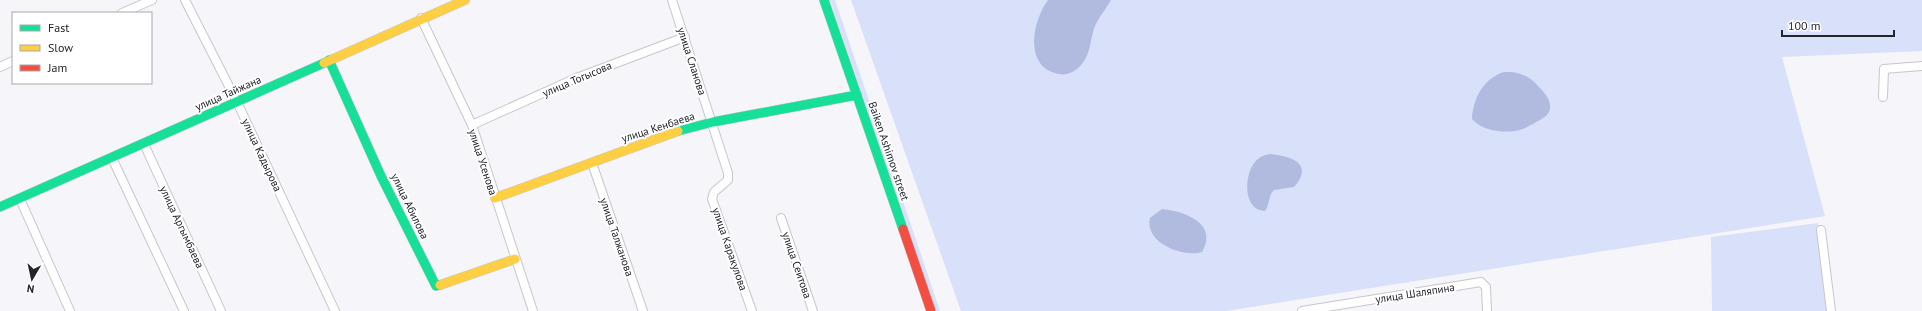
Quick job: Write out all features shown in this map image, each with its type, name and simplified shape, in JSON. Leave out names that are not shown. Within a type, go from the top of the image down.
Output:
[{"type":"street","points":[[124,12],[152,0]]},
{"type":"street","name":"улица Кадырова","points":[[185,0],[237,102],[335,311]]},
{"type":"street","name":"улица Тайжана","points":[[0,207],[465,0]]},
{"type":"street","name":"улица Сланова","points":[[672,0],[713,122]]},
{"type":"street","name":"Baiken Ashimov street","points":[[824,0],[930,310]]},
{"type":"street","name":"улица Усенова","points":[[422,18],[472,125],[533,311]]},
{"type":"street","name":"улица Тогысова","points":[[472,125],[574,79],[685,37]]},
{"type":"street","name":"улица Абилова","points":[[329,60],[382,176],[436,286],[515,259]]},
{"type":"street","points":[[0,67],[12,61]]},
{"type":"street","points":[[1883,97],[1884,69],[1922,66]]},
{"type":"street","name":"улица Кенбаева","points":[[495,198],[676,131],[713,122],[857,95]]},
{"type":"street","name":"улица Каракулова","points":[[713,122],[728,173],[728,180],[714,192],[712,199],[752,311]]},
{"type":"street","name":"улица Аргымбаева","points":[[144,144],[221,311]]},
{"type":"street","points":[[112,158],[184,311]]},
{"type":"street","name":"улица Талжанова","points":[[592,163],[643,311]]},
{"type":"street","points":[[20,199],[70,311]]},
{"type":"street","name":"улица Сеитова","points":[[781,218],[813,311]]},
{"type":"street","points":[[1821,230],[1831,311]]},
{"type":"street","name":"улица Шаляпина","points":[[1302,311],[1482,282],[1486,287],[1487,311]]},
{"type":"shaded area","points":[[830,0],[835,0],[940,311],[936,311]]},
{"type":"shaded area","points":[[851,0],[1922,0],[1922,51],[1782,57],[1825,216],[1226,311],[961,311]]},
{"type":"shaded area","points":[[1048,0],[1111,0],[1098,19],[1085,60],[1076,69],[1067,74],[1055,73],[1045,68],[1039,61],[1035,51],[1035,30],[1038,19]]},
{"type":"shaded area","points":[[1504,72],[1515,72],[1528,77],[1544,92],[1550,105],[1547,115],[1524,128],[1510,132],[1486,128],[1476,123],[1472,119],[1477,96],[1485,84],[1497,75]]},
{"type":"shaded area","points":[[1270,154],[1292,159],[1301,167],[1302,172],[1300,179],[1294,187],[1274,190],[1272,192],[1265,211],[1257,209],[1252,204],[1247,189],[1250,171],[1253,164],[1260,157]]},
{"type":"shaded area","points":[[1162,209],[1180,212],[1196,220],[1202,226],[1206,233],[1206,242],[1202,252],[1185,253],[1167,247],[1153,235],[1150,227],[1150,218]]},
{"type":"shaded area","points":[[1818,223],[1827,311],[1712,311],[1711,237]]},
{"type":"traffic: fast","points":[[824,0],[903,229]]},
{"type":"traffic: fast","points":[[329,60],[381,176],[436,286],[440,285]]},
{"type":"traffic: fast","points":[[0,207],[324,63]]},
{"type":"traffic: fast","points":[[678,131],[713,122],[857,95]]},
{"type":"traffic: slow","points":[[324,63],[465,0]]},
{"type":"traffic: slow","points":[[495,198],[678,131]]},
{"type":"traffic: slow","points":[[440,285],[515,259]]},
{"type":"traffic: jam","points":[[903,229],[931,311]]}]
